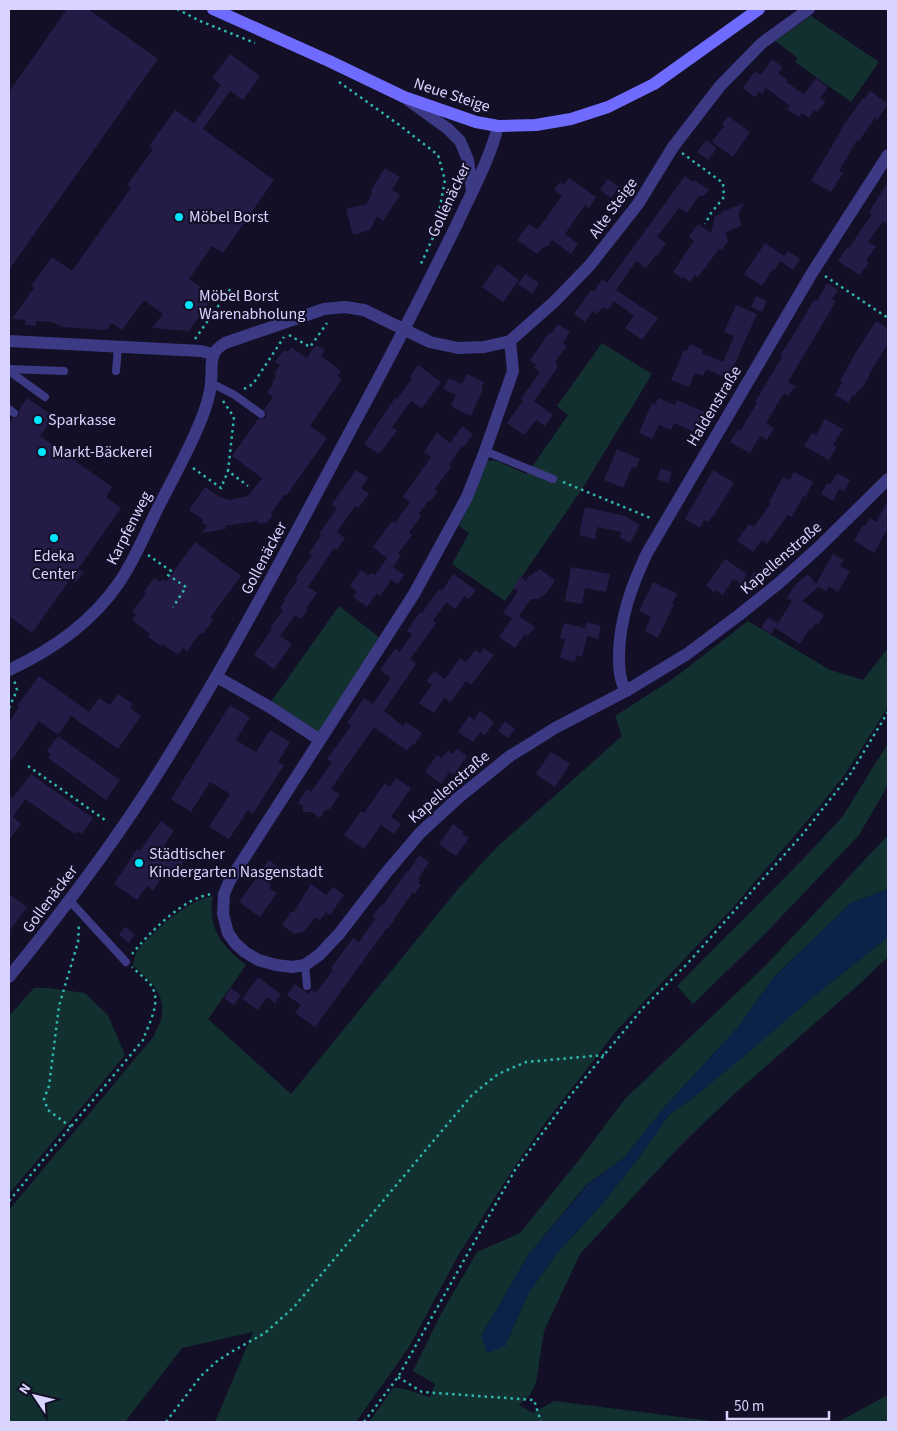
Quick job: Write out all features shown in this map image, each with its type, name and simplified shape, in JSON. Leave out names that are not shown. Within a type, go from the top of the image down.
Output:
[{"type":"main road","name":"Neue Steige","points":[[213,9],[404,97],[476,122],[498,126],[536,125],[571,120],[608,107],[654,84],[759,9]]},
{"type":"street","name":"Alte Steige","points":[[404,330],[430,342],[458,348],[484,347],[510,341],[554,302],[590,266],[638,204],[673,147],[720,86],[759,46],[809,9]]},
{"type":"street","points":[[404,97],[448,129],[460,141],[468,160],[472,192]]},
{"type":"street","name":"Gollenäcker","points":[[9,977],[70,901],[120,831],[217,677],[269,584],[404,330],[472,192],[495,139],[498,126]]},
{"type":"street","name":"Haldenstraße","points":[[626,691],[621,682],[619,670],[624,611],[647,553],[814,270],[888,155]]},
{"type":"street","points":[[9,341],[187,350],[212,354],[225,343],[324,309],[345,307],[364,310],[404,330]]},
{"type":"street","points":[[305,965],[292,967],[276,966],[258,960],[245,952],[228,933],[223,914],[224,894],[230,880],[425,576],[467,497],[513,371],[510,341]]},
{"type":"street","name":"Karpfenweg","points":[[9,670],[33,658],[80,626],[100,607],[118,584],[190,444],[204,412],[211,383],[212,354]]},
{"type":"street","name":"Kapellenstraße","points":[[305,965],[319,955],[339,934],[386,873],[420,834],[458,798],[510,756],[626,691],[687,654],[779,584],[888,479]]},
{"type":"street","points":[[217,677],[268,706],[320,740]]},
{"type":"lane","points":[[116,371],[118,347]]},
{"type":"lane","points":[[9,370],[64,371]]},
{"type":"lane","points":[[9,370],[45,397]]},
{"type":"lane","points":[[211,383],[233,394],[261,414]]},
{"type":"lane","points":[[485,451],[553,479]]},
{"type":"lane","points":[[70,901],[126,962]]},
{"type":"lane","points":[[305,965],[307,986]]},
{"type":"path","points":[[177,9],[200,21],[261,46]]},
{"type":"path","points":[[338,81],[438,155],[445,180],[435,232],[417,274]]},
{"type":"path","points":[[673,147],[724,183],[724,197],[705,224]]},
{"type":"path","points":[[814,270],[888,318]]},
{"type":"path","points":[[187,350],[231,288]]},
{"type":"path","points":[[194,469],[221,488],[228,471],[234,417],[222,400],[253,384],[286,333],[310,347],[329,320]]},
{"type":"path","points":[[228,471],[248,486]]},
{"type":"path","points":[[553,479],[664,523]]},
{"type":"path","points":[[150,556],[171,570],[168,575],[186,587],[173,607]]},
{"type":"path","points":[[9,670],[17,690],[9,708]]},
{"type":"path","points":[[364,1422],[398,1377],[515,1170],[570,1096],[643,1008],[687,964],[802,835],[851,773],[888,712]]},
{"type":"path","points":[[28,766],[108,822]]},
{"type":"path","points":[[9,1201],[143,1040],[154,1013],[156,998],[151,985],[126,962],[162,921],[185,904],[206,894],[224,894]]},
{"type":"path","points":[[71,1127],[48,1110],[44,1099],[48,1086],[59,1006],[78,942],[79,911]]},
{"type":"path","points":[[166,1422],[201,1376],[216,1362],[265,1333],[294,1307],[472,1095],[498,1074],[526,1062],[604,1055]]},
{"type":"path","points":[[398,1377],[422,1392],[534,1400],[541,1422]]},
{"type":"green space","points":[[811,16],[879,62],[851,102],[795,62],[798,58],[775,41]]},
{"type":"green space","points":[[602,343],[652,374],[582,489],[505,601],[452,564],[469,533],[459,526],[487,461],[494,460],[527,474],[568,415],[557,406]]},
{"type":"green space","points":[[339,606],[384,641],[320,740],[268,706]]},
{"type":"green space","points":[[748,621],[830,670],[863,680],[888,648],[888,707],[846,773],[814,813],[729,912],[617,1030],[545,1123],[459,1254],[409,1347],[356,1422],[215,1422],[253,1332],[182,1348],[125,1422],[9,1422],[9,1210],[154,1036],[161,1020],[162,1006],[161,999],[154,986],[133,965],[136,953],[142,945],[186,907],[213,896],[212,918],[214,927],[223,943],[246,965],[208,1019],[291,1094],[458,889],[497,847],[622,736],[615,716],[674,678]]},
{"type":"green space","points":[[888,743],[888,785],[859,835],[764,935],[693,1004],[677,986],[843,816]]},
{"type":"green space","points":[[888,835],[888,889],[851,903],[775,976],[738,1027],[662,1110],[624,1158],[587,1184],[529,1254],[481,1336],[505,1346],[528,1294],[557,1253],[604,1202],[670,1114],[694,1097],[814,996],[888,937],[888,957],[732,1096],[681,1145],[580,1254],[544,1331],[536,1383],[530,1395],[519,1405],[533,1413],[554,1401],[720,1422],[369,1422],[393,1388],[430,1397],[435,1384],[413,1371],[441,1314],[477,1252],[520,1233],[625,1099],[766,965]]},
{"type":"green space","points":[[34,988],[85,993],[108,1015],[125,1055],[9,1194],[9,1016]]},
{"type":"green space","points":[[888,1395],[888,1422],[838,1422]]},
{"type":"water","points":[[888,889],[888,937],[814,996],[694,1097],[670,1114],[604,1202],[557,1253],[528,1294],[505,1346],[487,1353],[481,1336],[529,1254],[588,1184],[624,1158],[662,1110],[738,1027],[775,976],[851,903]]},
{"type":"building","points":[[67,9],[88,9],[158,59],[9,270],[9,92]]},
{"type":"building","name":"Möbel Borst","points":[[230,54],[260,76],[243,100],[230,91],[203,129],[274,180],[223,253],[212,246],[189,279],[214,296],[189,331],[152,328],[163,314],[144,300],[122,330],[112,323],[107,330],[62,327],[52,322],[36,321],[36,326],[25,325],[25,320],[12,319],[34,288],[31,286],[52,257],[72,271],[131,188],[127,185],[153,149],[149,146],[175,110],[194,123],[221,85],[212,78]]},
{"type":"building","points":[[772,59],[783,67],[778,73],[788,80],[786,82],[804,94],[816,78],[828,87],[820,98],[826,101],[817,112],[814,110],[809,118],[802,113],[799,117],[787,109],[790,106],[766,88],[762,94],[759,91],[755,97],[743,88],[755,71],[761,75]]},
{"type":"building","points":[[870,91],[888,104],[877,120],[875,118],[859,141],[857,140],[839,171],[843,173],[831,192],[811,181],[841,129]]},
{"type":"building","points":[[728,116],[750,132],[733,157],[712,142],[724,126],[722,124]]},
{"type":"building","points":[[706,140],[717,148],[708,160],[697,152]]},
{"type":"building","points":[[385,168],[400,177],[392,190],[400,195],[383,221],[377,216],[370,230],[353,235],[346,209],[366,204],[372,194],[371,190]]},
{"type":"building","points":[[685,176],[692,182],[694,180],[709,190],[704,196],[699,196],[687,213],[679,208],[657,237],[666,243],[657,256],[646,268],[636,261],[616,290],[658,318],[642,340],[625,328],[634,316],[614,301],[608,310],[603,307],[597,314],[593,311],[585,322],[574,314],[591,290],[594,291],[602,279],[607,283]]},
{"type":"building","points":[[569,178],[596,197],[589,208],[585,205],[565,234],[578,244],[571,254],[552,240],[548,246],[542,248],[537,254],[517,240],[529,224],[537,229],[541,225],[562,196],[554,190],[560,182],[564,185]]},
{"type":"building","points":[[608,179],[619,187],[611,198],[600,190]]},
{"type":"building","points":[[888,182],[888,225],[883,221],[868,242],[876,247],[866,260],[869,262],[860,275],[838,261],[872,214],[869,212]]},
{"type":"building","points":[[744,203],[738,215],[742,225],[725,233],[728,241],[722,250],[719,249],[698,277],[695,275],[690,282],[673,272],[694,241],[689,237],[698,224],[711,233],[715,216]]},
{"type":"building","points":[[765,243],[784,256],[788,251],[800,259],[793,270],[780,261],[762,286],[744,274]]},
{"type":"building","points":[[498,264],[519,280],[503,302],[482,287]]},
{"type":"building","points":[[525,274],[539,283],[532,294],[518,284]]},
{"type":"building","points":[[827,283],[838,290],[832,299],[836,301],[788,382],[795,386],[788,396],[784,393],[766,423],[774,428],[767,440],[760,436],[750,453],[730,442],[738,429],[740,431],[782,357],[780,356],[814,300],[817,301]]},
{"type":"building","points":[[756,296],[767,301],[762,312],[751,307]]},
{"type":"building","points":[[736,305],[757,314],[728,379],[706,369],[703,376],[695,373],[689,387],[671,380],[684,350],[687,351],[690,344],[703,350],[702,353],[723,362],[734,336],[724,332]]},
{"type":"building","points":[[876,321],[888,329],[888,344],[862,389],[860,388],[855,396],[853,395],[848,403],[835,395],[842,382],[840,381],[856,352]]},
{"type":"building","points":[[558,324],[570,332],[563,343],[567,346],[555,362],[558,367],[534,401],[553,415],[545,426],[536,420],[524,435],[507,423],[540,372],[534,368],[536,365],[530,360],[549,333],[551,334]]},
{"type":"building","points":[[316,345],[325,350],[321,356],[341,371],[337,376],[342,379],[310,426],[327,438],[287,495],[285,494],[271,513],[273,515],[268,522],[258,524],[257,521],[225,526],[226,529],[202,533],[207,526],[202,522],[203,520],[189,510],[205,487],[220,497],[230,500],[248,496],[262,478],[232,456],[258,419],[266,417],[264,410],[273,397],[267,393],[276,376],[274,374],[280,365],[275,362],[284,350],[288,352],[291,347],[307,358]]},
{"type":"building","points":[[418,365],[441,382],[422,408],[411,401],[392,427],[397,431],[379,454],[364,444],[395,398],[397,399],[412,379],[410,377]]},
{"type":"building","points":[[467,374],[484,382],[481,388],[483,389],[471,416],[451,406],[456,395],[443,389],[449,378],[462,384]]},
{"type":"building","name":"Edeka Center","points":[[27,398],[54,416],[40,436],[112,487],[106,497],[121,508],[78,569],[83,572],[76,582],[71,578],[32,633],[9,616],[9,424],[13,418],[19,416],[19,410]]},
{"type":"building","points":[[658,398],[675,405],[677,400],[705,412],[696,433],[674,423],[671,430],[659,425],[652,439],[639,433],[652,403],[655,405]]},
{"type":"building","points":[[825,419],[843,429],[833,445],[837,446],[829,460],[804,446],[812,433],[816,435]]},
{"type":"building","points":[[462,426],[473,434],[449,465],[451,467],[435,489],[438,491],[419,514],[421,516],[409,533],[412,535],[398,554],[401,556],[393,567],[404,575],[398,584],[391,580],[380,596],[377,593],[367,607],[353,597],[357,592],[350,586],[361,570],[369,576],[371,573],[375,575],[387,558],[373,547],[392,521],[395,523],[410,502],[403,497],[431,457],[424,452],[437,433],[450,443]]},
{"type":"building","points":[[617,449],[640,459],[636,468],[632,467],[623,488],[604,480]]},
{"type":"building","points":[[661,468],[672,472],[668,483],[657,479]]},
{"type":"building","points":[[356,470],[368,478],[361,488],[369,494],[358,508],[355,506],[337,532],[345,538],[337,550],[334,548],[308,587],[317,593],[306,608],[308,610],[301,619],[295,615],[280,636],[292,644],[274,669],[254,655],[283,610],[280,608],[285,601],[284,599],[312,555],[309,553],[321,535],[319,534],[337,508],[332,504]]},
{"type":"building","points":[[713,470],[734,483],[713,517],[708,522],[704,520],[700,528],[685,519]]},
{"type":"building","points":[[794,472],[813,482],[792,517],[788,515],[767,544],[762,540],[753,552],[737,541],[749,524],[754,527],[771,503],[769,502],[783,477],[790,480]]},
{"type":"building","points":[[837,473],[850,480],[844,491],[839,489],[833,501],[821,494],[827,483],[831,484]]},
{"type":"building","points":[[888,500],[888,528],[874,553],[854,541],[863,525],[865,526],[870,518],[876,522]]},
{"type":"building","points":[[585,507],[625,516],[640,525],[630,543],[620,537],[621,532],[597,527],[595,539],[579,535]]},
{"type":"building","points":[[195,542],[241,576],[210,618],[213,620],[203,634],[200,633],[187,651],[183,648],[178,655],[148,637],[150,634],[132,620],[136,615],[132,612],[154,578],[160,582],[163,579],[166,582]]},
{"type":"building","points":[[833,554],[844,560],[840,566],[850,571],[838,592],[829,586],[826,591],[818,587],[802,601],[824,615],[818,625],[816,623],[812,629],[810,628],[800,644],[775,628],[792,601],[787,598],[795,585],[808,574],[816,584]]},
{"type":"building","points":[[725,559],[747,574],[741,584],[733,579],[723,595],[716,590],[714,592],[706,586]]},
{"type":"building","points":[[571,567],[610,574],[606,592],[585,588],[582,604],[565,601]]},
{"type":"building","points":[[539,569],[555,580],[546,594],[538,599],[531,599],[519,616],[535,627],[528,636],[525,634],[515,648],[499,637],[512,618],[503,613],[518,591],[513,588],[520,576],[526,581],[530,575]]},
{"type":"building","points":[[754,572],[764,579],[757,590],[746,583]]},
{"type":"building","points":[[453,574],[476,590],[469,599],[465,596],[455,609],[446,602],[433,621],[436,623],[410,659],[416,664],[384,711],[403,726],[406,722],[422,733],[414,745],[412,744],[407,751],[374,727],[331,789],[340,794],[330,809],[325,810],[320,818],[311,812],[303,812],[303,806],[298,803],[307,789],[311,792],[332,762],[327,759],[351,726],[347,723],[364,698],[373,704],[391,678],[380,670],[395,649],[400,652],[412,634],[407,631],[439,589],[442,591]]},
{"type":"building","points":[[653,582],[677,594],[658,638],[645,631],[651,617],[639,611]]},
{"type":"building","points":[[768,617],[778,623],[771,634],[761,628]]},
{"type":"building","points":[[587,622],[601,626],[598,639],[587,636],[582,657],[577,655],[575,662],[560,658],[565,639],[560,638],[564,623],[585,628]]},
{"type":"building","points":[[484,648],[494,655],[471,685],[466,681],[451,702],[444,698],[434,713],[419,703],[432,685],[427,681],[434,671],[445,679],[460,658],[466,662],[475,650],[480,653]]},
{"type":"building","points":[[39,676],[89,712],[99,698],[110,705],[118,694],[133,704],[130,708],[141,716],[118,749],[71,716],[58,735],[39,721],[9,764],[9,722],[19,707],[17,706]]},
{"type":"building","points":[[230,705],[250,717],[236,740],[256,752],[270,730],[290,742],[278,762],[284,765],[253,814],[248,810],[229,839],[209,827],[230,794],[210,782],[191,812],[171,799]]},
{"type":"building","points":[[480,711],[494,722],[485,735],[480,732],[473,742],[458,732],[469,716],[474,720]]},
{"type":"building","points":[[505,721],[515,729],[508,738],[498,731]]},
{"type":"building","points":[[58,736],[120,780],[106,800],[48,758],[51,754],[47,751]]},
{"type":"building","points":[[457,749],[467,756],[454,775],[449,772],[441,784],[425,772],[437,755],[442,758],[448,750],[453,754]]},
{"type":"building","points":[[551,752],[570,764],[555,787],[536,774]]},
{"type":"building","points":[[31,774],[93,818],[82,834],[78,831],[75,834],[25,799],[13,817],[21,824],[9,840],[9,795],[13,798]]},
{"type":"building","points":[[396,778],[411,788],[391,817],[401,824],[394,834],[381,825],[364,849],[344,835],[361,811],[364,813],[385,783],[390,787]]},
{"type":"building","points":[[161,821],[174,831],[164,845],[185,859],[176,873],[168,868],[153,891],[147,886],[137,900],[114,884],[137,849],[140,851]]},
{"type":"building","points":[[453,824],[464,832],[462,834],[469,838],[456,856],[439,844]]},
{"type":"building","points":[[419,855],[429,862],[418,879],[420,880],[418,883],[421,885],[415,894],[413,892],[388,929],[315,1027],[295,1013],[301,1005],[287,995],[295,984],[309,994],[311,990],[316,993],[333,970],[331,968],[353,938],[359,942],[375,919],[372,917],[383,905]]},
{"type":"building","points":[[269,860],[280,868],[269,884],[271,886],[269,888],[277,893],[260,917],[239,902]]},
{"type":"building","points":[[311,884],[326,895],[333,887],[344,895],[330,915],[326,912],[320,920],[315,917],[304,932],[294,934],[282,925],[291,912],[294,912]]},
{"type":"building","points":[[9,894],[27,907],[9,932]]},
{"type":"building","points":[[125,927],[135,934],[129,943],[119,935]]},
{"type":"building","points":[[258,977],[281,994],[275,1003],[267,997],[258,1010],[242,999]]},
{"type":"building","points":[[231,988],[241,995],[234,1005],[224,998]]},
{"type":"place","name":"Möbel Borst","points":[[179,217]]},
{"type":"place","name":"Möbel Borst Warenabholung","points":[[189,305]]},
{"type":"place","name":"Sparkasse","points":[[38,420]]},
{"type":"place","name":"Markt-Bäckerei","points":[[42,452]]},
{"type":"place","name":"Edeka Center","points":[[54,538]]},
{"type":"place","name":"Städtischer Kindergarten Nasgenstadt","points":[[139,863]]}]
